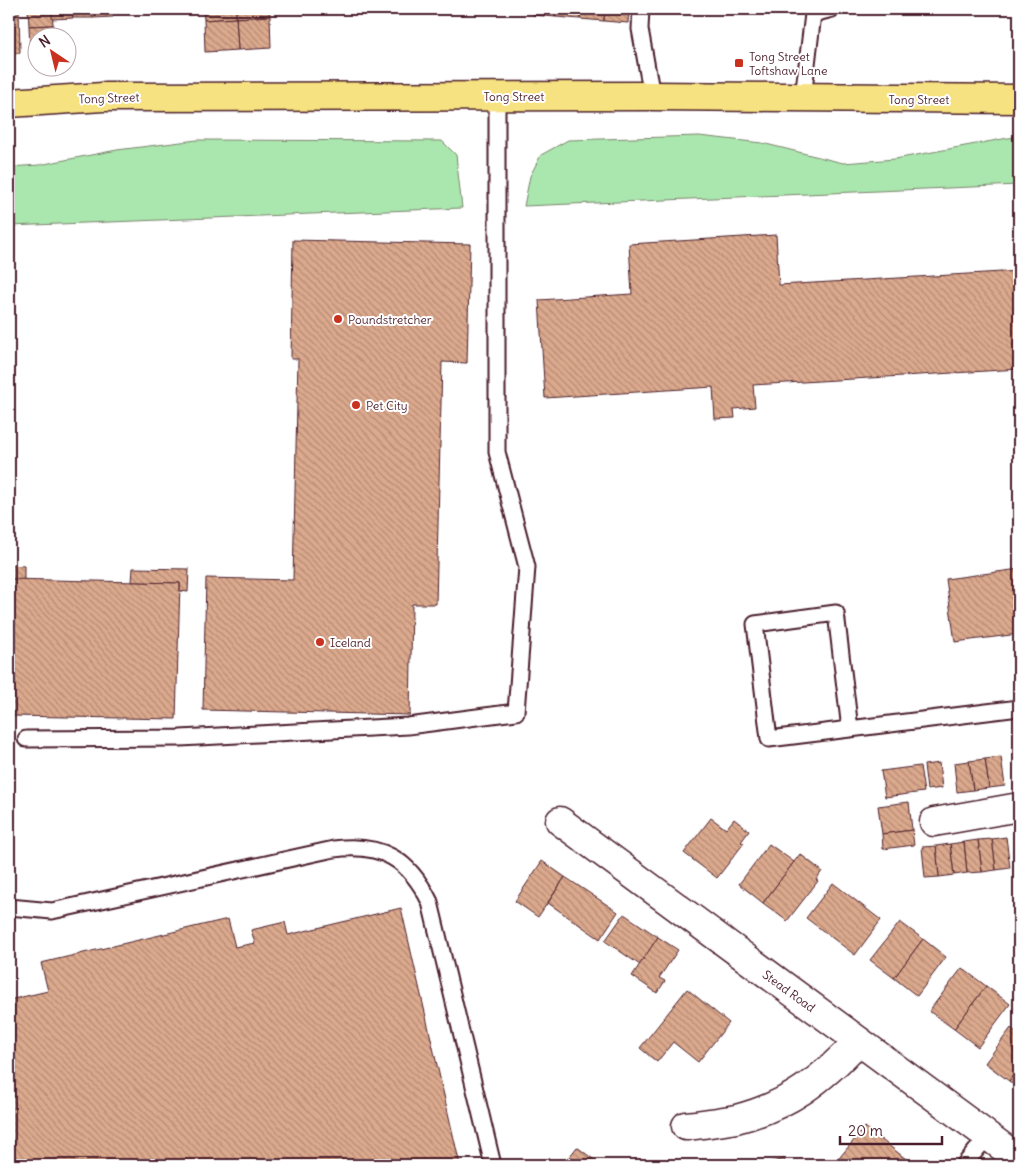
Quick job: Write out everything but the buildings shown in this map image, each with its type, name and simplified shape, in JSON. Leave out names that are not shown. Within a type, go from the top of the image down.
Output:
[{"type":"highway","name":"Tong Street","points":[[9,103],[103,97],[652,96],[1019,99]]},
{"type":"street","points":[[934,822],[1019,808]]},
{"type":"street","name":"Stead Road","points":[[560,822],[1019,1159]]},
{"type":"street","points":[[686,1126],[736,1119],[774,1106],[812,1086],[837,1065],[858,1041]]},
{"type":"lane","points":[[641,9],[640,29],[652,96]]},
{"type":"lane","points":[[803,98],[813,14],[832,9]]},
{"type":"lane","points":[[26,739],[180,738],[408,726],[516,712],[527,567],[497,452],[497,96]]},
{"type":"lane","points":[[850,729],[836,613],[755,624],[769,739],[850,729],[1019,708]]},
{"type":"lane","points":[[9,907],[52,911],[354,846],[374,849],[392,857],[408,869],[421,884],[430,902],[493,1165]]},
{"type":"lane","points":[[964,1165],[988,1136]]},
{"type":"green space","points":[[699,136],[762,143],[843,163],[895,159],[1019,137],[1019,185],[524,206],[530,176],[541,155],[568,140]]},
{"type":"green space","points":[[197,140],[442,141],[456,155],[462,208],[9,226],[9,167],[39,165],[117,150]]},
{"type":"place","name":"Tong Street Toftshaw Lane","points":[[739,63]]},
{"type":"place","name":"Poundstretcher","points":[[338,319]]},
{"type":"place","name":"Pet City","points":[[356,405]]},
{"type":"place","name":"Iceland","points":[[320,642]]}]
